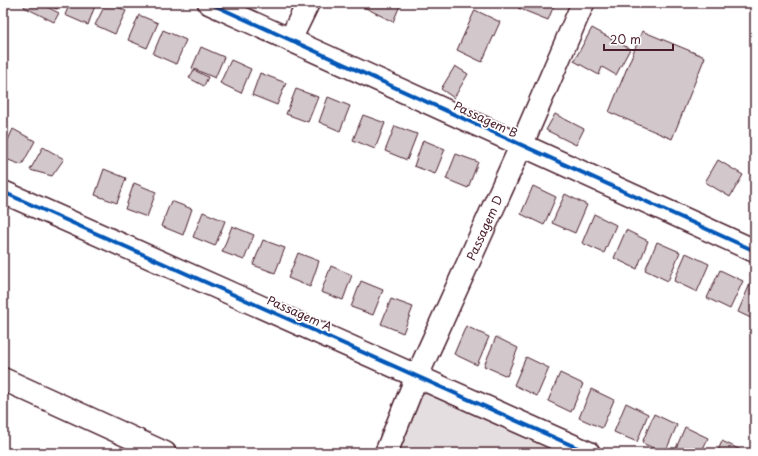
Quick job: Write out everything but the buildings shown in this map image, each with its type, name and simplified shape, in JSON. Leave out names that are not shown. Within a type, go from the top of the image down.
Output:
[{"type":"street","name":"Passagem B","points":[[209,3],[755,251]]},
{"type":"street","points":[[290,40],[308,3]]},
{"type":"street","name":"Passagem D","points":[[386,453],[416,376],[521,146],[583,3]]},
{"type":"street","name":"Passagem A","points":[[3,192],[589,453]]},
{"type":"street","points":[[3,379],[165,453]]},
{"type":"shaded area","points":[[423,392],[561,453],[397,453]]},
{"type":"cycle path","points":[[209,3],[755,251]]},
{"type":"cycle path","points":[[3,192],[589,453]]}]
